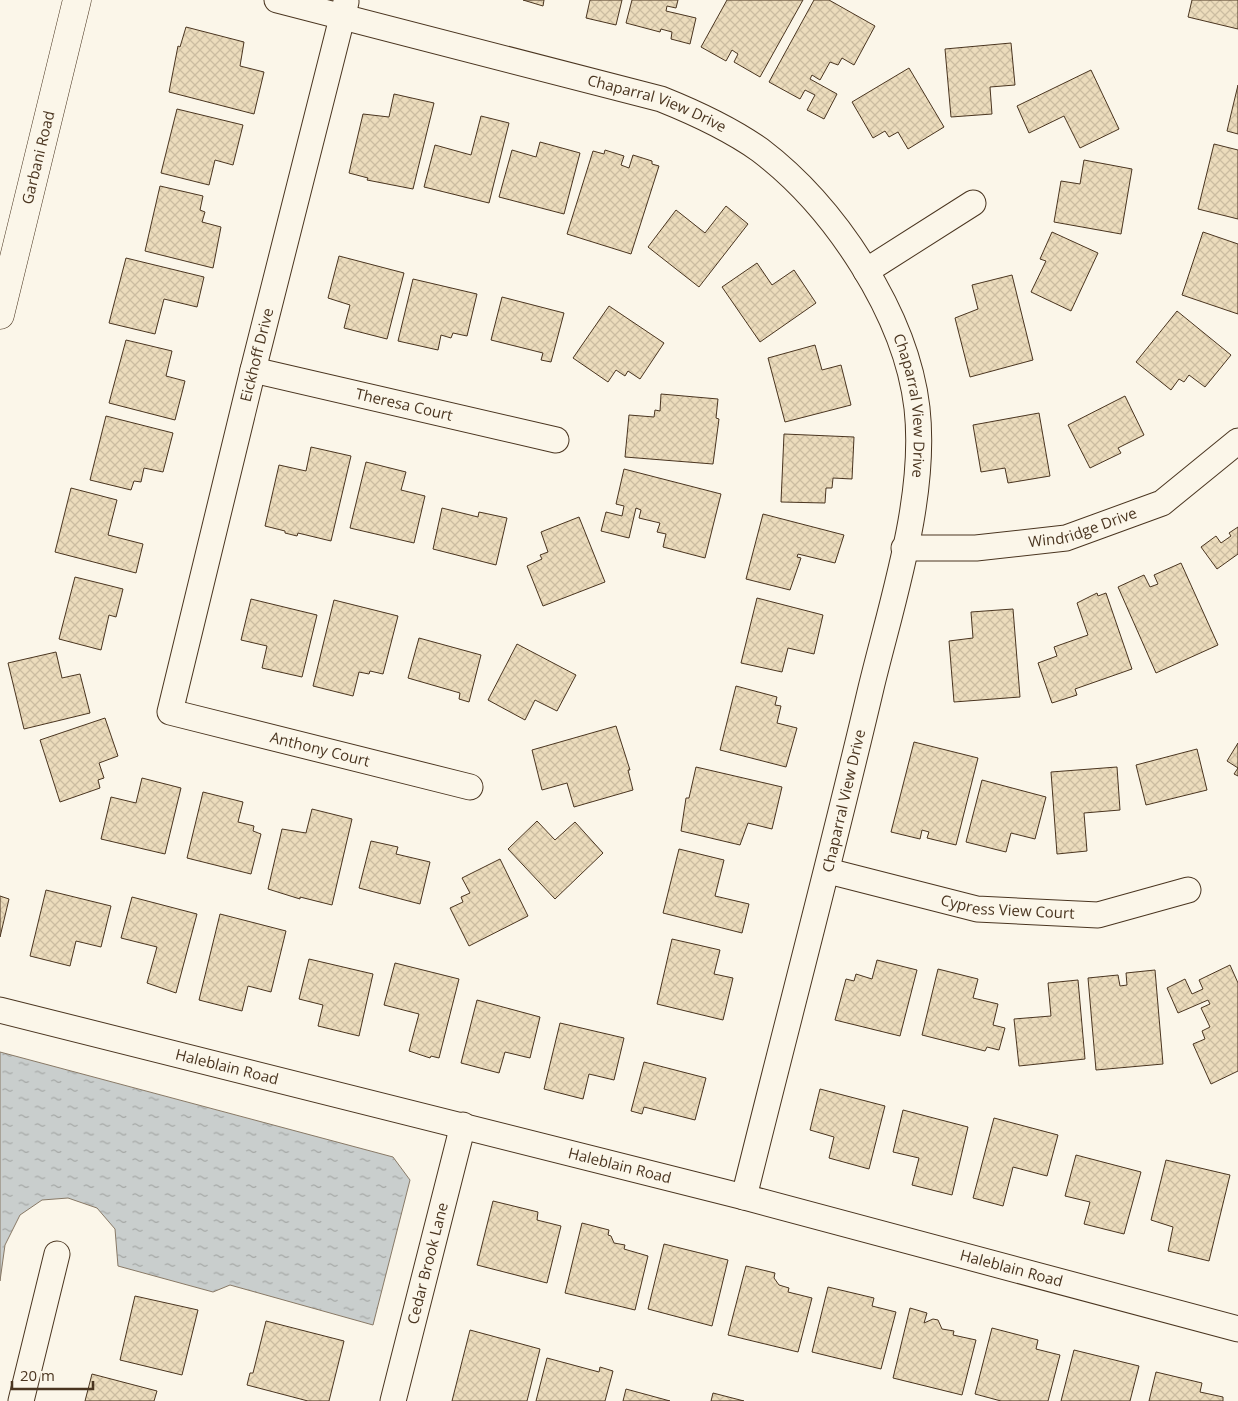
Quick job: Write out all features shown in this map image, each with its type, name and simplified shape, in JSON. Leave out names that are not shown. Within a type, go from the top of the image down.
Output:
[{"type":"main road","name":"Garbani Road","points":[[0,315],[77,0]]},
{"type":"street","name":"Chaparral View Drive","points":[[276,0],[344,8],[661,99],[712,120],[760,151],[805,192],[846,242],[866,272],[887,308],[906,356],[916,406],[919,442],[917,479],[904,548],[828,871],[744,1197]]},
{"type":"street","name":"Eickhoff Drive","points":[[170,712],[344,8]]},
{"type":"street","points":[[866,272],[973,203]]},
{"type":"street","name":"Theresa Court","points":[[253,370],[556,440]]},
{"type":"street","name":"Windridge Drive","points":[[904,548],[976,548],[1066,538],[1162,503],[1238,441]]},
{"type":"street","name":"Anthony Court","points":[[170,712],[470,787]]},
{"type":"street","name":"Cypress View Court","points":[[828,871],[987,910],[1098,915],[1188,890]]},
{"type":"street","name":"Haleblain Road","points":[[0,1010],[744,1197],[1238,1329]]},
{"type":"street","name":"Cedar Brook Lane","points":[[393,1401],[463,1125]]},
{"type":"street","points":[[20,1401],[57,1254]]},
{"type":"water","points":[[0,1052],[393,1157],[410,1180],[373,1325],[230,1285],[213,1292],[118,1266],[115,1229],[97,1208],[68,1198],[42,1200],[20,1215],[5,1245],[0,1281]]},
{"type":"building","points":[[523,0],[544,0],[543,6]]},
{"type":"building","points":[[590,0],[622,0],[616,25],[586,18]]},
{"type":"building","points":[[632,0],[678,0],[676,8],[667,6],[666,11],[696,18],[690,44],[671,39],[672,32],[661,29],[660,32],[626,23]]},
{"type":"building","points":[[727,0],[803,0],[760,77],[734,62],[738,54],[732,50],[726,61],[701,47]]},
{"type":"building","points":[[814,0],[829,0],[875,26],[854,65],[842,58],[838,65],[830,62],[820,80],[812,75],[810,79],[837,94],[824,119],[807,110],[815,95],[805,90],[800,99],[769,82]]},
{"type":"building","points":[[1192,0],[1238,0],[1238,29],[1188,17]]},
{"type":"building","points":[[186,27],[244,42],[240,66],[264,72],[254,114],[169,92],[178,46],[180,47]]},
{"type":"building","points":[[1011,43],[1015,85],[990,87],[992,114],[951,117],[945,49]]},
{"type":"building","points":[[909,68],[944,127],[908,149],[898,132],[889,137],[885,131],[873,138],[852,102]]},
{"type":"building","points":[[1091,70],[1119,129],[1080,148],[1064,116],[1029,133],[1017,106]]},
{"type":"building","points":[[1238,85],[1238,134],[1227,131]]},
{"type":"building","points":[[394,94],[434,103],[413,189],[367,180],[368,178],[349,173],[363,114],[389,117]]},
{"type":"building","points":[[177,109],[243,125],[233,165],[215,160],[209,185],[161,173]]},
{"type":"building","points":[[481,116],[509,123],[489,203],[424,187],[435,145],[471,155]]},
{"type":"building","points":[[540,142],[580,153],[564,214],[499,197],[512,150],[536,157]]},
{"type":"building","points":[[1214,144],[1238,150],[1238,219],[1198,209]]},
{"type":"building","points":[[605,150],[624,156],[621,165],[629,168],[633,155],[652,161],[652,164],[659,166],[631,254],[567,234],[593,151],[604,154]]},
{"type":"building","points":[[1084,160],[1132,169],[1121,234],[1054,222],[1061,181],[1080,184]]},
{"type":"building","points":[[160,186],[203,196],[200,210],[205,212],[202,222],[221,227],[213,268],[145,251]]},
{"type":"building","points":[[726,206],[748,224],[699,287],[648,247],[676,210],[705,233]]},
{"type":"building","points":[[1052,232],[1098,253],[1071,311],[1031,292],[1046,261],[1040,259]]},
{"type":"building","points":[[1203,232],[1238,244],[1238,314],[1182,295]]},
{"type":"building","points":[[339,256],[404,273],[387,339],[344,328],[350,305],[328,298]]},
{"type":"building","points":[[126,258],[204,277],[197,307],[164,299],[155,334],[109,323]]},
{"type":"building","points":[[757,263],[772,285],[794,270],[816,303],[760,342],[722,287]]},
{"type":"building","points":[[1012,275],[1033,360],[970,377],[955,318],[978,309],[972,285]]},
{"type":"building","points":[[413,279],[477,294],[467,336],[453,333],[451,338],[441,335],[438,350],[398,341]]},
{"type":"building","points":[[502,297],[564,313],[551,362],[541,360],[543,353],[491,340]]},
{"type":"building","points":[[609,306],[664,343],[640,379],[628,371],[625,376],[616,370],[608,382],[573,358]]},
{"type":"building","points":[[1177,311],[1231,355],[1205,387],[1189,375],[1184,382],[1179,379],[1171,390],[1136,362]]},
{"type":"building","points":[[126,340],[172,351],[166,376],[185,381],[175,420],[109,403]]},
{"type":"building","points":[[815,345],[822,370],[841,365],[851,405],[785,422],[768,358]]},
{"type":"building","points":[[661,394],[718,399],[716,418],[719,419],[713,464],[625,457],[629,415],[654,417],[655,410],[660,411]]},
{"type":"building","points":[[1125,396],[1144,435],[1118,448],[1121,453],[1090,468],[1068,425]]},
{"type":"building","points":[[1039,413],[1050,476],[1008,483],[1005,468],[981,472],[973,425]]},
{"type":"building","points":[[106,416],[173,433],[163,472],[144,468],[141,482],[134,481],[131,490],[90,480]]},
{"type":"building","points":[[784,434],[854,437],[852,479],[833,478],[832,488],[826,488],[825,503],[781,502]]},
{"type":"building","points":[[311,447],[351,456],[331,541],[298,533],[297,536],[265,526],[279,465],[306,471]]},
{"type":"building","points":[[366,462],[406,472],[401,490],[425,496],[414,543],[350,528]]},
{"type":"building","points":[[624,469],[721,494],[705,558],[663,547],[666,534],[657,532],[660,523],[639,518],[641,510],[636,508],[629,538],[601,531],[606,512],[622,516],[624,506],[616,504]]},
{"type":"building","points":[[71,488],[117,500],[108,535],[143,544],[136,573],[55,552]]},
{"type":"building","points":[[442,508],[478,517],[479,512],[507,518],[496,565],[433,549]]},
{"type":"building","points":[[763,514],[844,535],[835,563],[798,554],[797,557],[801,558],[790,590],[746,579]]},
{"type":"building","points":[[579,517],[605,582],[543,606],[527,566],[542,559],[540,555],[548,552],[541,532]]},
{"type":"building","points":[[1238,527],[1238,554],[1217,569],[1201,547],[1216,536],[1221,543],[1231,536],[1229,533]]},
{"type":"building","points":[[1181,563],[1218,645],[1156,673],[1118,587],[1144,575],[1150,587],[1158,584],[1154,575]]},
{"type":"building","points":[[75,577],[123,589],[116,617],[109,615],[101,650],[59,639]]},
{"type":"building","points":[[1097,593],[1098,596],[1106,593],[1132,669],[1075,689],[1077,695],[1052,703],[1038,663],[1057,656],[1054,647],[1088,635],[1077,603]]},
{"type":"building","points":[[757,598],[823,615],[814,654],[788,648],[782,672],[741,663]]},
{"type":"building","points":[[251,599],[317,615],[302,677],[262,668],[267,646],[241,640]]},
{"type":"building","points":[[334,600],[398,616],[383,674],[370,671],[369,674],[359,672],[353,696],[313,686]]},
{"type":"building","points":[[1013,609],[1020,697],[954,702],[949,641],[973,638],[971,612]]},
{"type":"building","points":[[419,638],[481,655],[469,702],[459,699],[460,693],[408,678]]},
{"type":"building","points":[[517,644],[576,675],[557,711],[535,700],[525,720],[488,700]]},
{"type":"building","points":[[56,652],[62,678],[80,674],[90,713],[24,729],[8,663]]},
{"type":"building","points":[[736,686],[777,697],[775,705],[781,706],[777,723],[797,728],[786,767],[720,750]]},
{"type":"building","points":[[105,718],[118,756],[99,763],[104,778],[98,780],[100,788],[60,802],[40,740]]},
{"type":"building","points":[[616,726],[630,770],[628,770],[633,790],[574,807],[567,783],[542,790],[532,750]]},
{"type":"building","points":[[914,742],[978,758],[956,845],[927,838],[929,832],[922,830],[920,839],[891,832]]},
{"type":"building","points":[[1238,743],[1238,768],[1227,761]]},
{"type":"building","points":[[1197,749],[1207,790],[1146,805],[1136,765]]},
{"type":"building","points":[[696,767],[782,787],[772,829],[748,823],[740,845],[681,831],[686,798],[689,798]]},
{"type":"building","points":[[1117,767],[1120,810],[1084,813],[1087,851],[1057,854],[1051,772]]},
{"type":"building","points":[[1238,768],[1238,776],[1234,774]]},
{"type":"building","points":[[142,778],[181,788],[165,854],[101,839],[111,797],[136,803]]},
{"type":"building","points":[[982,780],[1046,797],[1035,839],[1011,833],[1006,852],[966,842]]},
{"type":"building","points":[[203,792],[243,802],[238,822],[254,826],[253,831],[261,834],[251,874],[187,858]]},
{"type":"building","points":[[312,809],[352,819],[332,905],[300,897],[300,899],[268,889],[282,829],[306,833]]},
{"type":"building","points":[[537,821],[555,840],[575,822],[603,853],[555,899],[508,849]]},
{"type":"building","points":[[371,841],[398,847],[396,854],[430,862],[420,904],[359,888]]},
{"type":"building","points":[[679,849],[724,860],[715,896],[749,904],[742,933],[663,913]]},
{"type":"building","points":[[500,859],[528,916],[469,946],[450,908],[463,902],[461,897],[470,893],[462,878]]},
{"type":"building","points":[[46,890],[111,906],[101,947],[76,941],[70,966],[30,956]]},
{"type":"building","points":[[0,896],[9,899],[0,937]]},
{"type":"building","points":[[132,897],[197,914],[176,993],[147,983],[157,947],[121,938]]},
{"type":"building","points":[[220,914],[286,931],[271,992],[248,986],[242,1011],[199,1000]]},
{"type":"building","points":[[672,939],[720,950],[714,974],[733,978],[723,1020],[657,1004]]},
{"type":"building","points":[[309,959],[373,974],[359,1036],[318,1026],[323,1005],[299,999]]},
{"type":"building","points":[[877,960],[917,970],[900,1036],[835,1020],[846,979],[854,981],[856,974],[872,979]]},
{"type":"building","points":[[395,963],[459,979],[439,1058],[431,1056],[430,1058],[409,1051],[419,1014],[384,1005]]},
{"type":"building","points":[[1230,965],[1238,983],[1238,1071],[1211,1084],[1193,1044],[1205,1039],[1202,1031],[1210,1027],[1201,1008],[1210,1004],[1208,1000],[1178,1013],[1167,988],[1185,979],[1192,994],[1203,989],[1199,980]]},
{"type":"building","points":[[938,969],[978,979],[973,998],[998,1004],[993,1025],[1005,1028],[999,1050],[987,1047],[985,1051],[922,1035]]},
{"type":"building","points":[[1155,970],[1163,1064],[1096,1070],[1088,978],[1118,975],[1120,986],[1127,985],[1126,973]]},
{"type":"building","points":[[1078,980],[1085,1059],[1019,1066],[1014,1019],[1051,1016],[1048,983]]},
{"type":"building","points":[[477,1000],[540,1017],[530,1058],[505,1052],[499,1073],[461,1063]]},
{"type":"building","points":[[560,1023],[624,1038],[614,1080],[589,1074],[583,1099],[544,1089]]},
{"type":"building","points":[[644,1062],[706,1078],[695,1120],[644,1107],[642,1114],[631,1111]]},
{"type":"building","points":[[820,1089],[885,1106],[869,1169],[829,1158],[834,1137],[810,1130]]},
{"type":"building","points":[[903,1110],[968,1127],[952,1195],[912,1185],[919,1158],[893,1152]]},
{"type":"building","points":[[994,1118],[1058,1135],[1047,1176],[1013,1167],[1003,1206],[973,1198]]},
{"type":"building","points":[[1076,1155],[1141,1172],[1124,1234],[1084,1224],[1090,1202],[1065,1196]]},
{"type":"building","points":[[1166,1160],[1230,1175],[1209,1261],[1168,1251],[1173,1227],[1151,1220]]},
{"type":"building","points":[[493,1201],[538,1212],[537,1220],[561,1226],[547,1283],[477,1265]]},
{"type":"building","points":[[582,1223],[609,1230],[608,1235],[611,1236],[614,1243],[625,1245],[624,1249],[648,1256],[635,1310],[565,1293]]},
{"type":"building","points":[[664,1244],[728,1260],[712,1326],[648,1309]]},
{"type":"building","points":[[746,1266],[775,1273],[774,1278],[779,1285],[789,1288],[788,1292],[812,1298],[798,1352],[728,1335]]},
{"type":"building","points":[[828,1287],[874,1298],[872,1306],[896,1312],[881,1369],[812,1352]]},
{"type":"building","points":[[135,1296],[198,1310],[182,1375],[120,1360]]},
{"type":"building","points":[[910,1308],[927,1313],[924,1323],[933,1319],[938,1320],[942,1329],[954,1331],[953,1335],[976,1340],[962,1395],[893,1378]]},
{"type":"building","points":[[266,1321],[344,1341],[329,1401],[308,1401],[247,1385],[250,1373],[253,1373]]},
{"type":"building","points":[[992,1328],[1038,1340],[1036,1349],[1060,1355],[1048,1401],[1001,1401],[975,1394]]},
{"type":"building","points":[[470,1330],[540,1349],[527,1401],[452,1401]]},
{"type":"building","points":[[1074,1350],[1139,1366],[1130,1401],[1061,1401]]},
{"type":"building","points":[[547,1358],[599,1372],[600,1367],[613,1371],[605,1401],[536,1401]]},
{"type":"building","points":[[1156,1372],[1202,1383],[1200,1392],[1223,1397],[1223,1401],[1149,1401]]},
{"type":"building","points":[[92,1374],[157,1391],[154,1401],[85,1401]]},
{"type":"building","points":[[626,1389],[670,1401],[623,1401]]},
{"type":"building","points":[[713,1393],[744,1401],[711,1401]]}]
